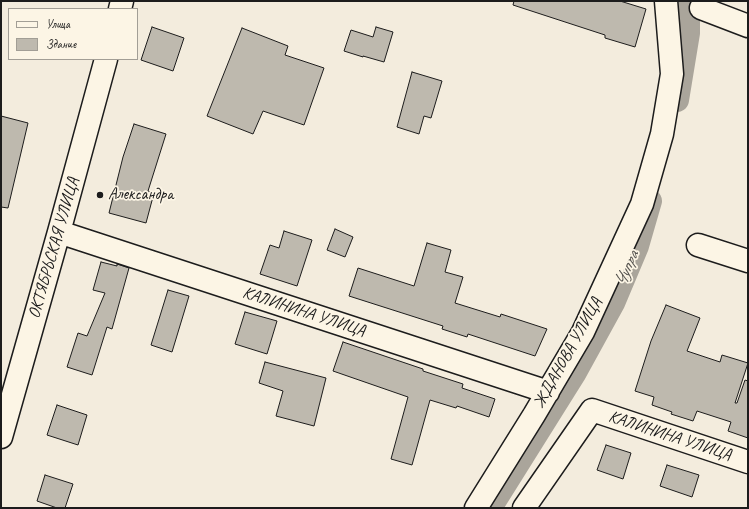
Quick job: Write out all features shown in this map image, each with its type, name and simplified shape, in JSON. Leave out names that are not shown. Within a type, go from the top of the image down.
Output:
[{"type":"street","name":"ЖДАНОВА УЛИЦА","points":[[476,508],[548,392],[583,332],[642,204],[662,134],[672,74],[666,1]]},
{"type":"street","points":[[702,8],[748,26]]},
{"type":"street","name":"ОКТЯБРЬСКАЯ УЛИЦА","points":[[1,437],[106,60]]},
{"type":"street","name":"КАЛИНИНА УЛИЦА","points":[[59,232],[548,392]]},
{"type":"street","points":[[698,245],[748,261]]},
{"type":"street","name":"КАЛИНИНА УЛИЦА","points":[[524,508],[592,410],[748,462]]},
{"type":"building","points":[[514,1],[620,1],[646,9],[635,47],[605,38],[605,35],[513,5]]},
{"type":"building","points":[[152,27],[184,38],[173,71],[141,60]]},
{"type":"building","points":[[376,27],[393,32],[384,62],[344,51],[351,30],[373,37]]},
{"type":"building","points":[[242,28],[288,46],[285,55],[324,68],[304,125],[263,111],[253,134],[207,116]]},
{"type":"building","points":[[412,72],[442,81],[431,118],[424,116],[419,134],[397,127]]},
{"type":"building","points":[[1,116],[28,123],[8,208],[1,207]]},
{"type":"building","points":[[134,124],[166,134],[148,191],[154,193],[146,223],[109,213],[123,157]]},
{"type":"building","points":[[335,229],[353,237],[345,257],[327,250]]},
{"type":"building","points":[[284,231],[312,240],[297,286],[260,274],[270,245],[279,248]]},
{"type":"building","points":[[427,243],[451,250],[445,272],[463,277],[455,303],[500,317],[501,314],[547,329],[535,356],[468,334],[467,337],[442,329],[443,326],[349,296],[358,268],[414,286]]},
{"type":"building","points":[[101,262],[117,266],[117,264],[129,268],[112,329],[107,327],[92,375],[67,367],[78,333],[87,336],[105,293],[93,290]]},
{"type":"building","points":[[168,290],[189,296],[172,352],[151,345]]},
{"type":"building","points":[[666,305],[700,318],[687,351],[720,362],[722,355],[748,363],[735,403],[737,403],[745,380],[748,381],[748,438],[728,431],[731,422],[697,411],[693,421],[671,414],[672,412],[652,405],[654,397],[635,391],[651,341]]},
{"type":"building","points":[[245,312],[277,321],[267,354],[235,344]]},
{"type":"building","points":[[343,342],[463,384],[462,388],[495,399],[489,417],[457,406],[456,408],[430,400],[412,465],[391,459],[408,397],[333,371]]},
{"type":"building","points":[[265,362],[326,378],[314,426],[276,416],[283,391],[259,383]]},
{"type":"building","points":[[57,405],[87,415],[78,445],[47,435]]},
{"type":"building","points":[[606,445],[631,453],[623,479],[597,470]]},
{"type":"building","points":[[667,465],[699,475],[692,497],[660,486]]},
{"type":"building","points":[[45,475],[73,484],[65,508],[57,508],[37,501]]},
{"type":"waterway","name":"Чупра","points":[[677,100],[688,33],[688,1]]},
{"type":"waterway","name":"Чупра","points":[[490,508],[574,374],[613,303],[637,246],[650,201]]},
{"type":"place","name":"Александра","points":[[100,195]]}]
